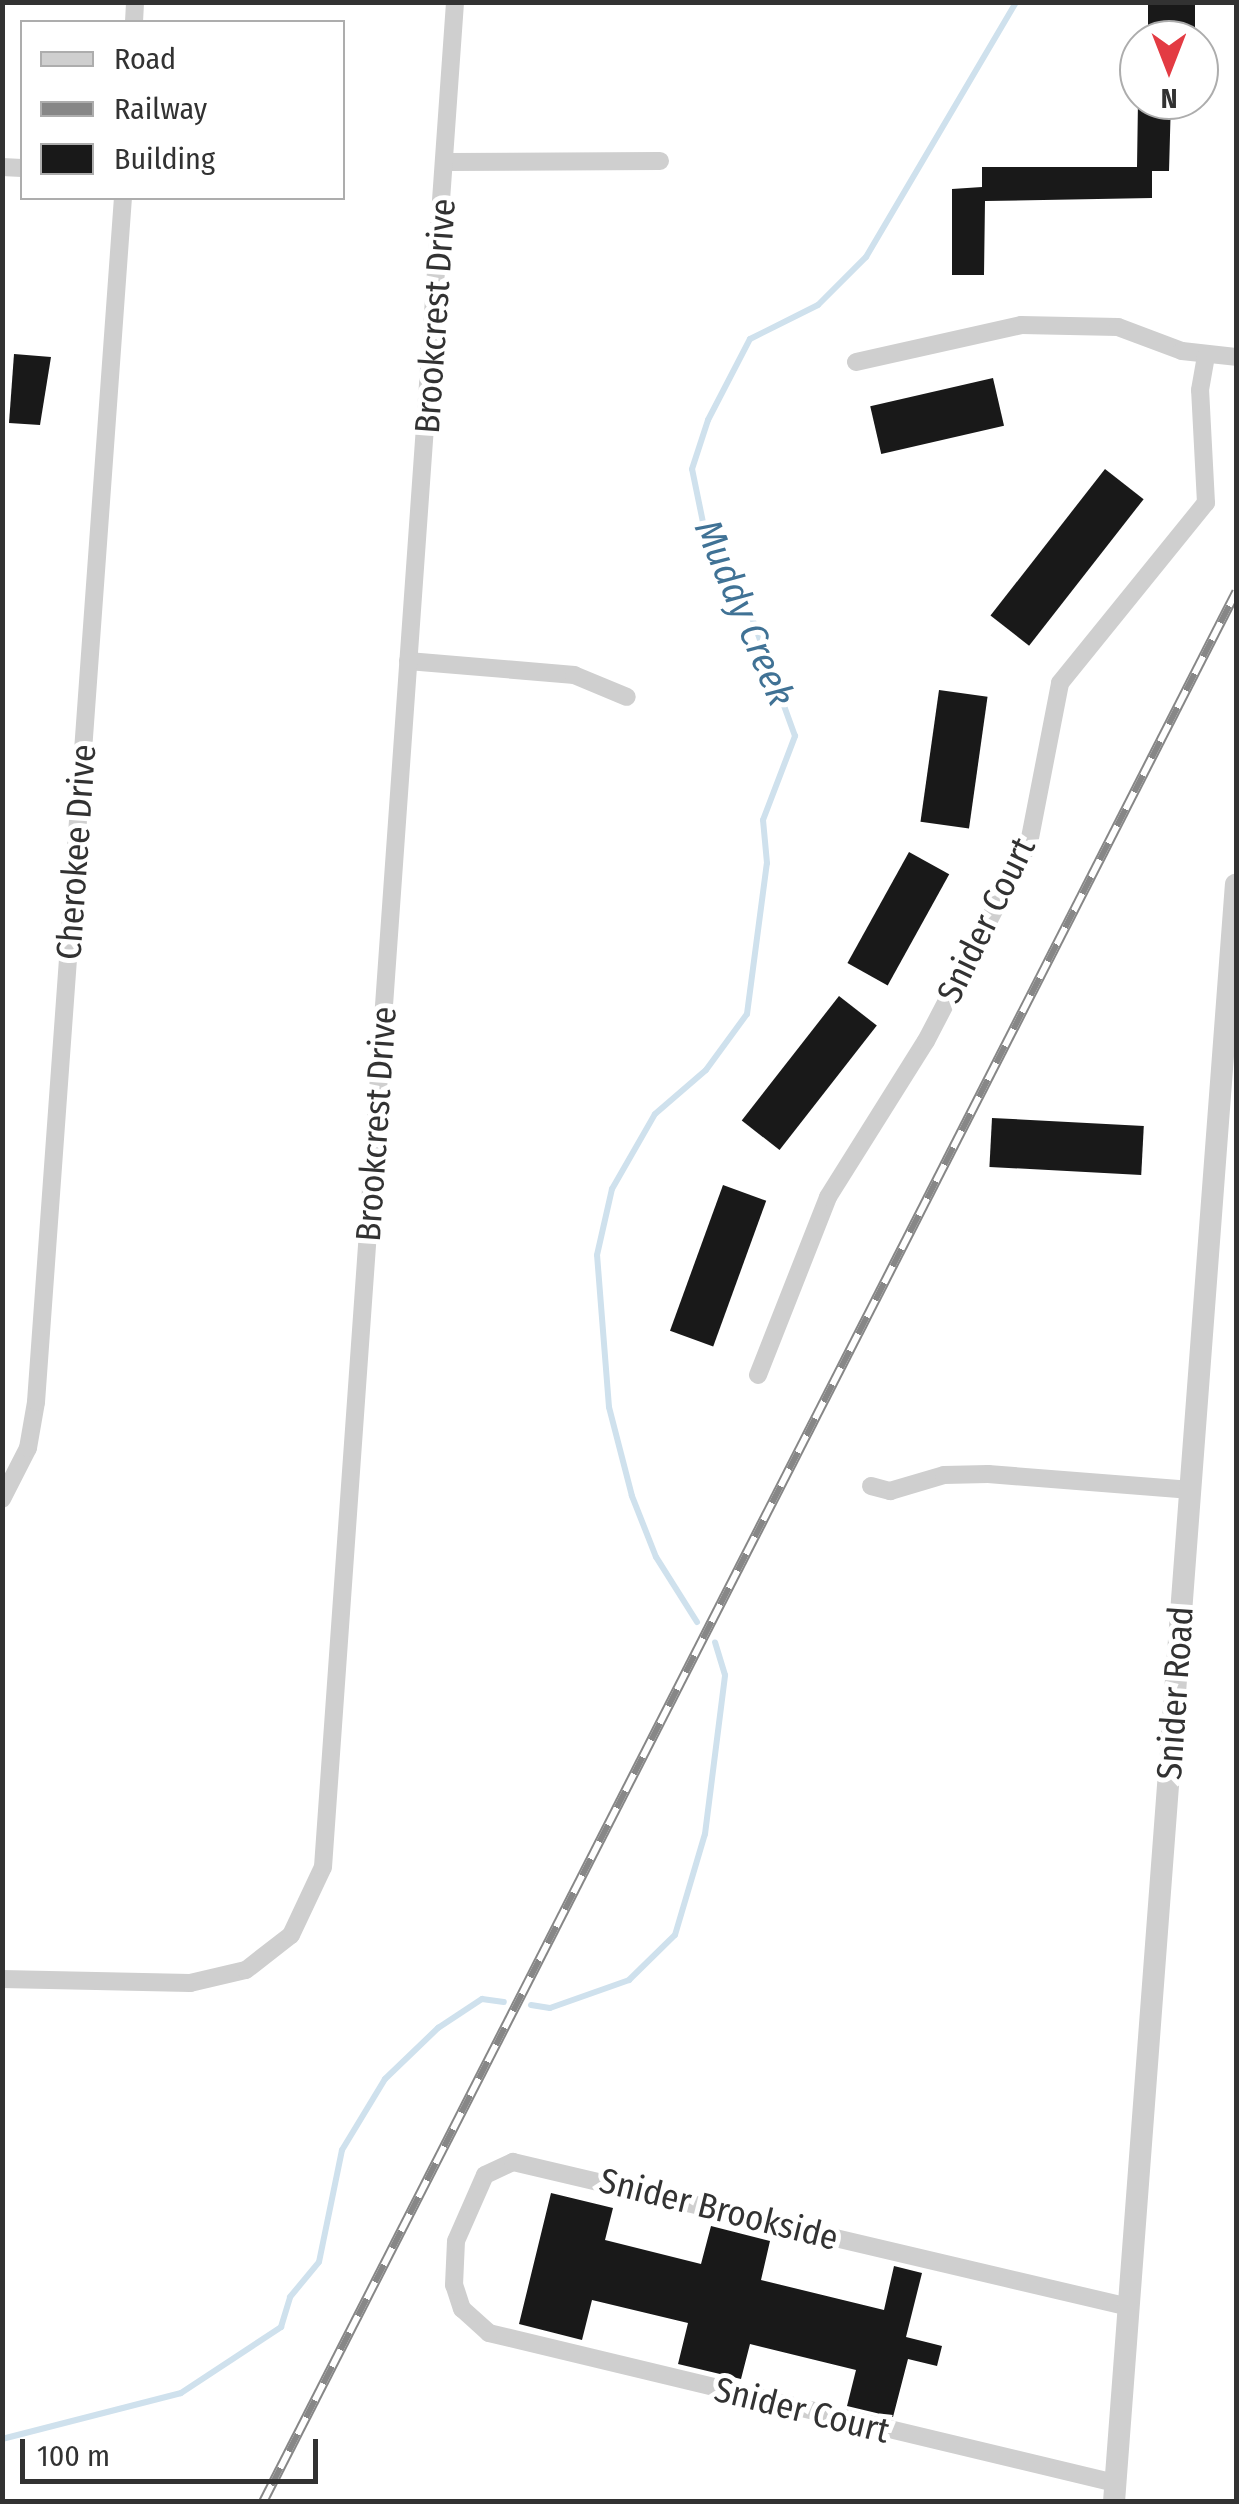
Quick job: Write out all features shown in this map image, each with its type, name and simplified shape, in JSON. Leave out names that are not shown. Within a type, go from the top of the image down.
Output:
[{"type":"street","name":"Brookcrest Drive","points":[[2,1979],[218,1979],[281,1946],[320,1882],[455,2]]},
{"type":"street","points":[[446,162],[660,161]]},
{"type":"street","name":"Cherokee Drive","points":[[2,1499],[28,1448],[36,1402],[123,200]]},
{"type":"street","points":[[856,362],[1022,325],[1118,327],[1206,357],[1236,357]]},
{"type":"street","name":"Snider Court","points":[[758,1375],[828,1197],[926,1041],[1029,843],[1060,683],[1206,503],[1200,390],[1206,357]]},
{"type":"street","points":[[408,661],[574,674],[627,697]]},
{"type":"street","name":"Snider Road","points":[[1114,2492],[1236,884]]},
{"type":"street","points":[[871,1486],[901,1489],[973,1474],[1191,1490]]},
{"type":"street","name":"Snider Brookside","points":[[489,2334],[458,2297],[456,2241],[484,2175],[513,2162],[1128,2307]]},
{"type":"street","name":"Snider Court","points":[[489,2334],[925,2440],[1114,2492]]},
{"type":"building","points":[[1148,2],[1195,2],[1195,20],[1148,20]]},
{"type":"building","points":[[1138,120],[1170,120],[1169,171],[1152,171],[1152,198],[985,201],[984,275],[952,275],[952,189],[982,187],[982,167],[1137,167]]},
{"type":"building","points":[[14,354],[51,357],[40,425],[9,423]]},
{"type":"building","points":[[993,378],[1004,426],[881,454],[870,406]]},
{"type":"building","points":[[1105,469],[1144,499],[1029,646],[990,616]]},
{"type":"building","points":[[939,690],[988,697],[969,829],[920,822]]},
{"type":"building","points":[[909,852],[949,874],[888,985],[847,963]]},
{"type":"building","points":[[839,996],[877,1026],[780,1150],[742,1121]]},
{"type":"building","points":[[992,1118],[1144,1126],[1141,1175],[989,1167]]},
{"type":"building","points":[[723,1185],[766,1201],[713,1346],[670,1331]]},
{"type":"building","points":[[551,2193],[613,2208],[605,2240],[701,2264],[711,2226],[770,2241],[761,2280],[884,2310],[894,2266],[922,2273],[906,2337],[942,2346],[937,2366],[908,2359],[893,2417],[847,2406],[856,2370],[750,2344],[741,2379],[678,2364],[688,2323],[592,2300],[582,2340],[519,2324]]},
{"type":"waterway","name":"Muddy Creek","points":[[697,1622],[656,1557],[632,1496],[609,1407],[597,1255],[612,1189],[655,1114],[706,1070],[747,1014],[767,863],[763,820],[795,736],[740,585],[706,537],[692,469],[708,420],[750,339],[818,305],[866,257],[1016,2]]},
{"type":"waterway","name":"Muddy Creek","points":[[531,2005],[550,2008],[629,1980],[675,1935],[705,1834],[725,1675],[715,1643]]},
{"type":"waterway","name":"Muddy Creek","points":[[2,2439],[181,2393],[281,2327],[290,2297],[319,2262],[342,2150],[385,2079],[438,2028],[482,1999],[504,2002]]},
{"type":"railway","points":[[263,2502],[1236,592]]}]
